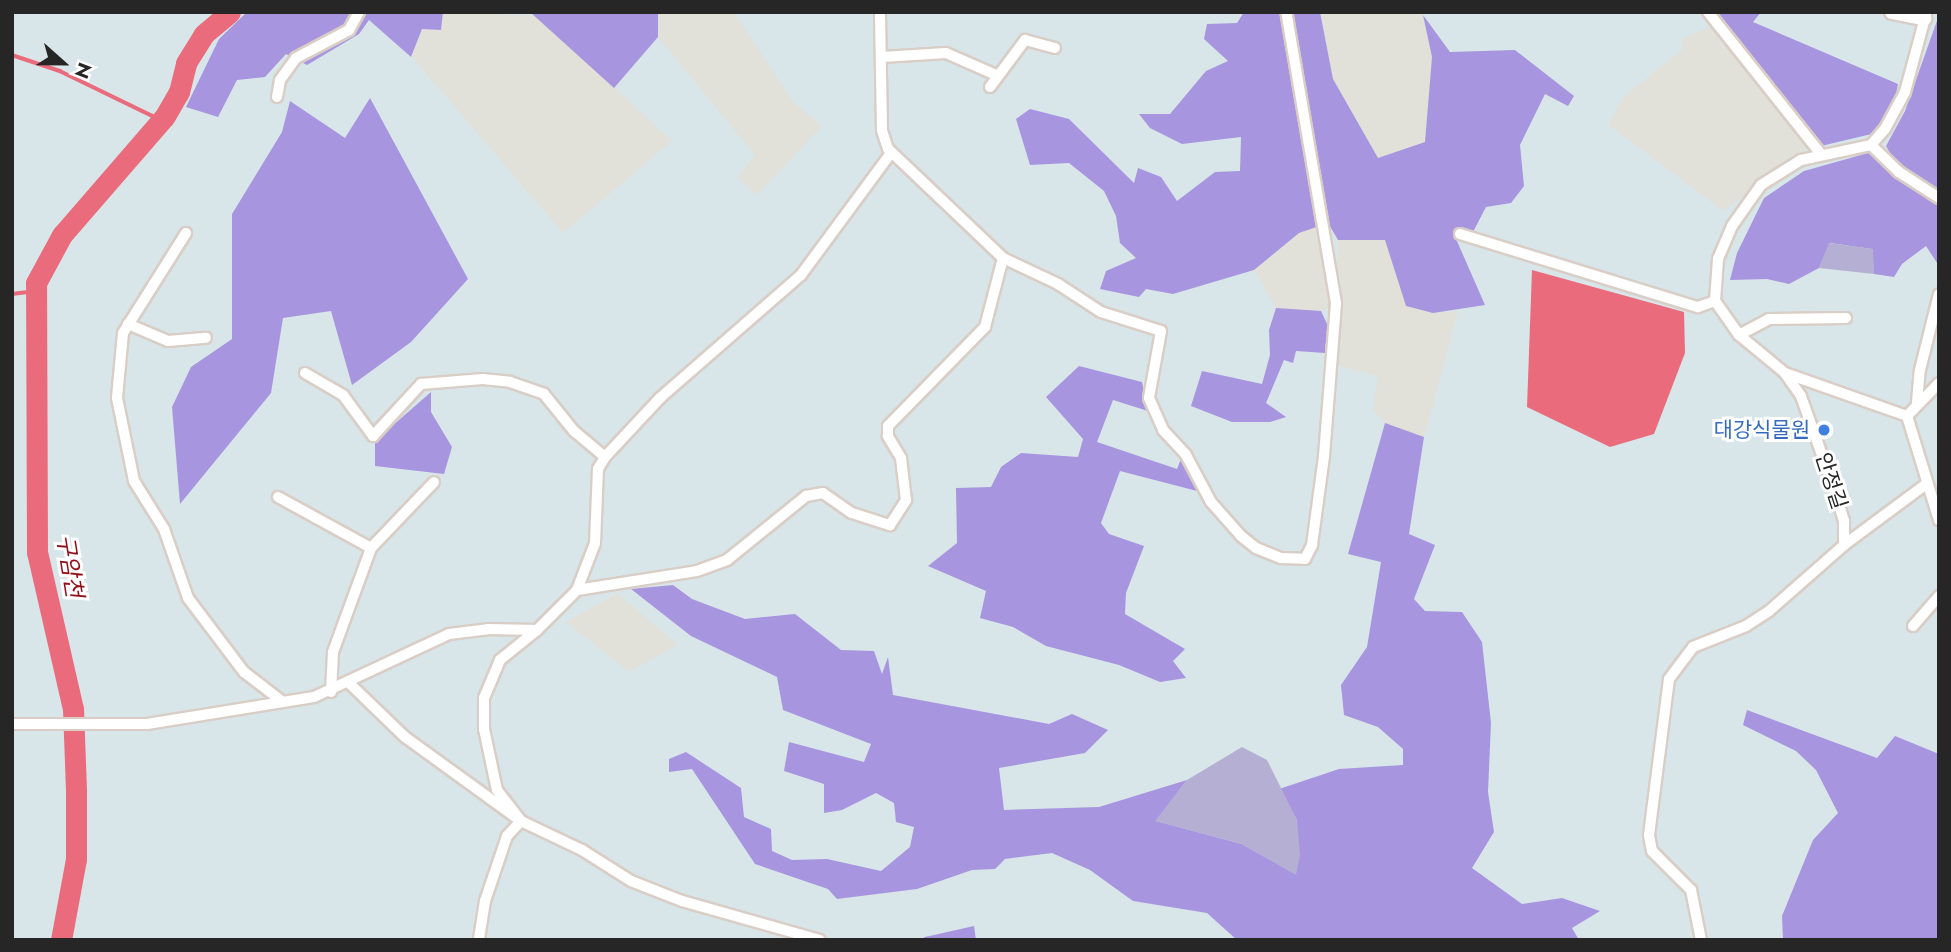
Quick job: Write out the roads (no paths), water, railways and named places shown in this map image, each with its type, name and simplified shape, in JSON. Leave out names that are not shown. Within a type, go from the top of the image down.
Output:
[{"type":"street","points":[[277,97],[280,80],[296,58],[349,30],[359,12]]},
{"type":"street","points":[[880,12],[882,130],[891,153],[1003,258],[1058,284],[1101,312],[1161,331],[1149,398],[1163,430],[1186,455],[1211,502],[1241,536],[1256,548],[1281,558],[1305,559],[1311,545],[1324,456],[1336,303],[1286,12]]},
{"type":"street","points":[[1708,12],[1821,154]]},
{"type":"street","points":[[1460,234],[1698,307],[1716,301],[1718,259],[1748,202],[1761,185],[1801,160],[1871,145],[1896,114],[1925,15],[1892,12]]},
{"type":"street","points":[[990,87],[996,75],[1025,40],[1055,48]]},
{"type":"street","points":[[882,58],[946,53],[996,75]]},
{"type":"street","points":[[1871,145],[1899,172],[1939,198]]},
{"type":"street","points":[[521,821],[497,790],[484,729],[484,698],[500,660],[537,630],[578,590],[595,543],[598,469],[605,457],[660,398],[801,275],[891,153]]},
{"type":"street","points":[[186,233],[122,333],[117,398],[134,481],[164,529],[188,598],[244,673],[283,702]]},
{"type":"street","points":[[578,590],[697,571],[727,560],[806,496],[822,493],[852,513],[890,525],[906,500],[901,458],[888,436],[888,426],[985,327],[1003,258]]},
{"type":"street","points":[[1917,402],[1920,370],[1939,294]]},
{"type":"street","name":"안정길","points":[[1716,301],[1739,335],[1785,373],[1801,396],[1844,520],[1844,545]]},
{"type":"street","points":[[1739,335],[1769,319],[1846,318]]},
{"type":"street","points":[[128,324],[168,341],[206,338]]},
{"type":"street","points":[[304,373],[343,395],[373,436],[421,384],[472,379],[510,382],[544,394],[574,431],[605,457]]},
{"type":"street","points":[[1785,373],[1907,416]]},
{"type":"street","points":[[1907,416],[1917,402],[1939,383]]},
{"type":"street","points":[[1907,416],[1939,520]]},
{"type":"street","points":[[331,692],[333,652],[371,548],[434,482]]},
{"type":"street","points":[[1701,940],[1691,890],[1651,851],[1649,835],[1669,679],[1693,647],[1746,626],[1769,611],[1844,545],[1926,484]]},
{"type":"street","points":[[278,497],[371,548]]},
{"type":"street","points":[[1913,626],[1939,596]]},
{"type":"street","points":[[12,724],[57,727],[147,724],[283,702],[331,692],[449,634],[488,629],[537,630]]},
{"type":"street","points":[[348,682],[405,737],[521,821],[572,844],[631,881],[682,901],[820,940]]},
{"type":"street","points":[[479,940],[485,901],[507,836],[521,821]]},
{"type":"waterway","name":"구암천","points":[[61,940],[76,859],[73,709],[37,552],[36,283],[62,235],[165,116],[179,92],[186,63],[204,34],[230,12]]},
{"type":"waterway","points":[[12,55],[60,71],[161,120]]},
{"type":"waterway","points":[[12,294],[36,291]]},
{"type":"place","name":"대강식물원","points":[[1824,430]]}]
